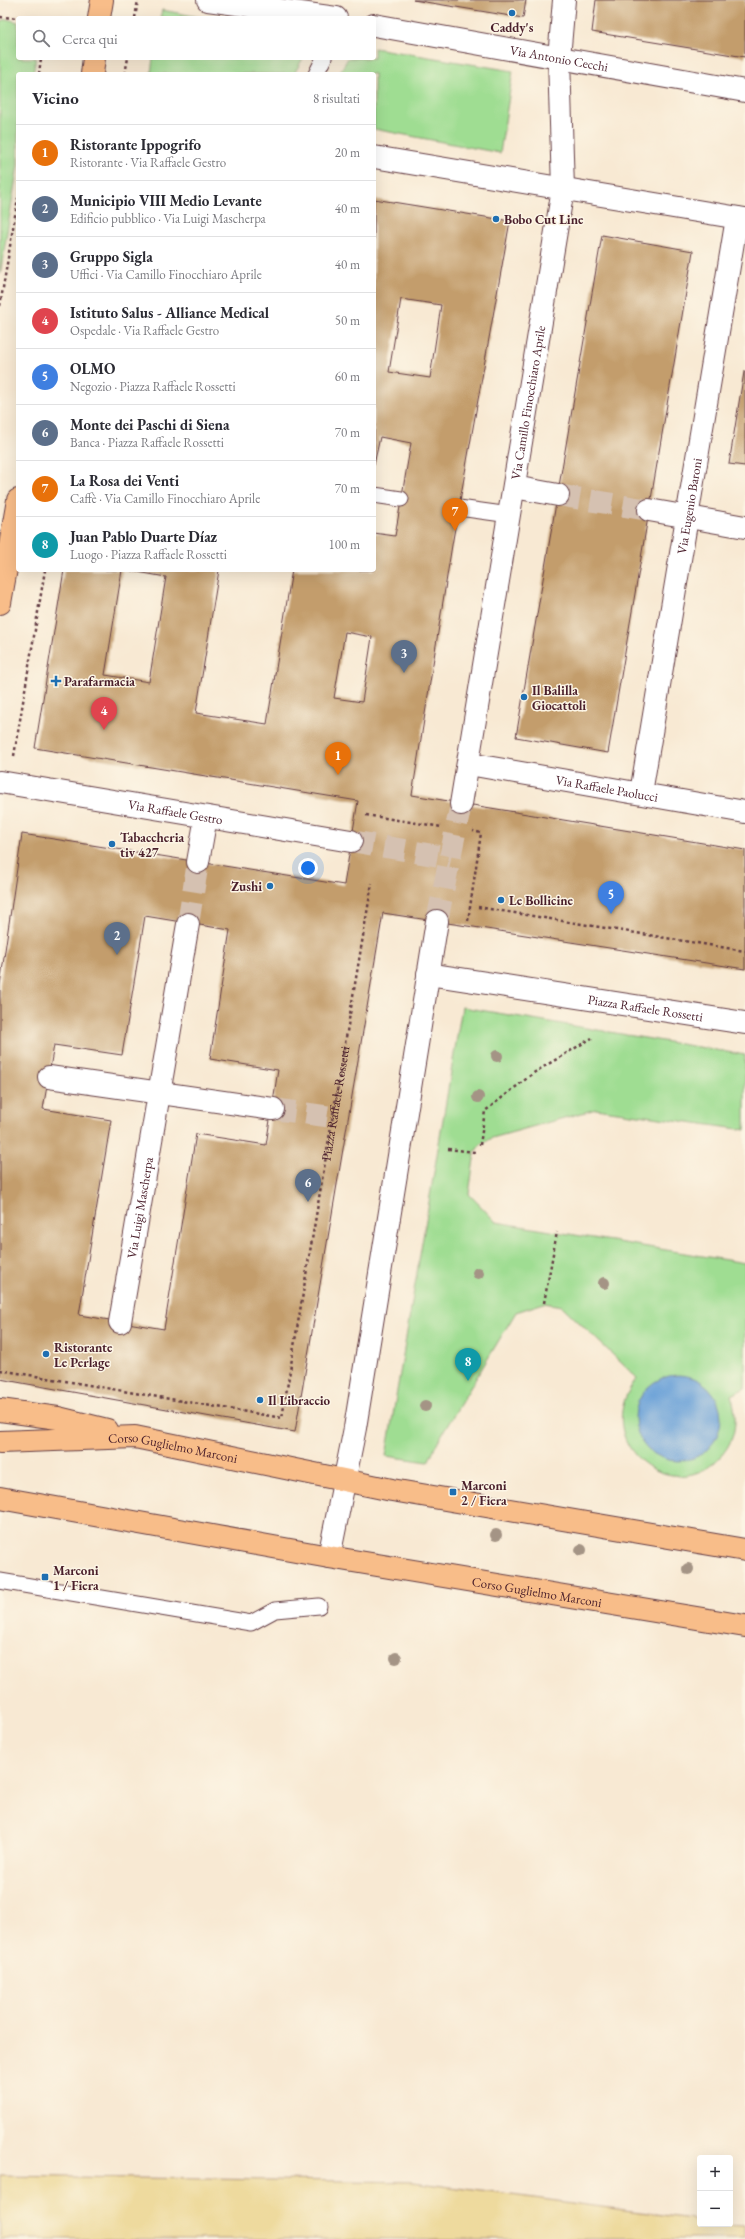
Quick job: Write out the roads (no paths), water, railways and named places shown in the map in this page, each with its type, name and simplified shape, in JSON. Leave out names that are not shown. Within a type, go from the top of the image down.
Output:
[{"type":"main road","points":[[100,16],[102,0]]},
{"type":"main road","points":[[92,72],[94,60]]},
{"type":"main road","points":[[0,603],[16,511]]},
{"type":"main road","points":[[0,1410],[58,1418],[135,1437]]},
{"type":"main road","name":"Corso Guglielmo Marconi","points":[[0,1442],[135,1437],[344,1480],[745,1550]]},
{"type":"main road","name":"Corso Guglielmo Marconi","points":[[0,1498],[329,1556],[745,1626]]},
{"type":"street","points":[[208,0],[322,16]]},
{"type":"street","name":"Via Camillo Finocchiaro Aprile","points":[[461,804],[469,764],[563,189],[559,58],[564,0]]},
{"type":"street","name":"Via Antonio Cecchi","points":[[376,24],[745,91]]},
{"type":"street","points":[[376,157],[741,219]]},
{"type":"street","name":"Via Eugenio Baroni","points":[[641,794],[687,517],[741,219]]},
{"type":"street","points":[[514,487],[558,495]]},
{"type":"street","points":[[649,510],[745,527]]},
{"type":"street","name":"Via Raffaele Paolucci","points":[[469,764],[745,812]]},
{"type":"street","name":"Via Raffaele Gestro","points":[[5,783],[351,841]]},
{"type":"street","points":[[198,862],[206,817]]},
{"type":"street","points":[[329,1556],[355,1428],[437,921]]},
{"type":"street","name":"Via Luigi Mascherpa","points":[[120,1322],[188,924]]},
{"type":"street","name":"Piazza Raffaele Rossetti","points":[[428,974],[745,1023]]},
{"type":"street","points":[[49,1077],[274,1109]]},
{"type":"lane","points":[[317,72],[323,60]]},
{"type":"lane","points":[[376,495],[401,500]]},
{"type":"lane","points":[[459,508],[510,515]]},
{"type":"lane","points":[[0,1580],[251,1623],[275,1610],[319,1606]]},
{"type":"water","points":[[678,1375],[694,1379],[708,1388],[717,1402],[721,1418],[717,1434],[708,1448],[694,1457],[678,1461],[662,1457],[648,1448],[639,1434],[635,1418],[639,1402],[648,1388],[662,1379]]},
{"type":"tunnel","points":[[558,495],[649,510]]},
{"type":"tunnel","points":[[437,921],[461,804]]},
{"type":"tunnel","points":[[351,841],[451,858]]},
{"type":"tunnel","points":[[188,924],[198,862]]},
{"type":"tunnel","points":[[273,1109],[332,1117]]},
{"type":"place","name":"Caddy's","points":[[512,13]]},
{"type":"place","name":"Bobo Cut Line","points":[[496,219]]},
{"type":"place","name":"La Rosa dei Venti","points":[[455,531]]},
{"type":"place","name":"Gruppo Sigla","points":[[404,673]]},
{"type":"place","name":"Parafarmacia","points":[[56,681]]},
{"type":"place","name":"Il Balilla Giocattoli","points":[[524,697]]},
{"type":"place","name":"Istituto Salus - Alliance Medical","points":[[104,730]]},
{"type":"place","name":"Ristorante Ippogrifo","points":[[338,775]]},
{"type":"place","name":"Tabaccheria tiv 427","points":[[112,844]]},
{"type":"place","name":"Zushi","points":[[270,886]]},
{"type":"place","name":"Le Bollicine","points":[[501,900]]},
{"type":"place","name":"OLMO","points":[[611,914]]},
{"type":"place","name":"Municipio VIII Medio Levante","points":[[117,955]]},
{"type":"place","name":"Monte dei Paschi di Siena","points":[[308,1202]]},
{"type":"place","name":"Ristorante Le Perlage","points":[[46,1354]]},
{"type":"place","name":"Juan Pablo Duarte Díaz","points":[[468,1381]]},
{"type":"place","name":"Il Libraccio","points":[[260,1400]]},
{"type":"place","name":"Marconi 2 / Fiera","points":[[453,1492]]},
{"type":"place","name":"Marconi 1 / Fiera","points":[[45,1577]]}]
